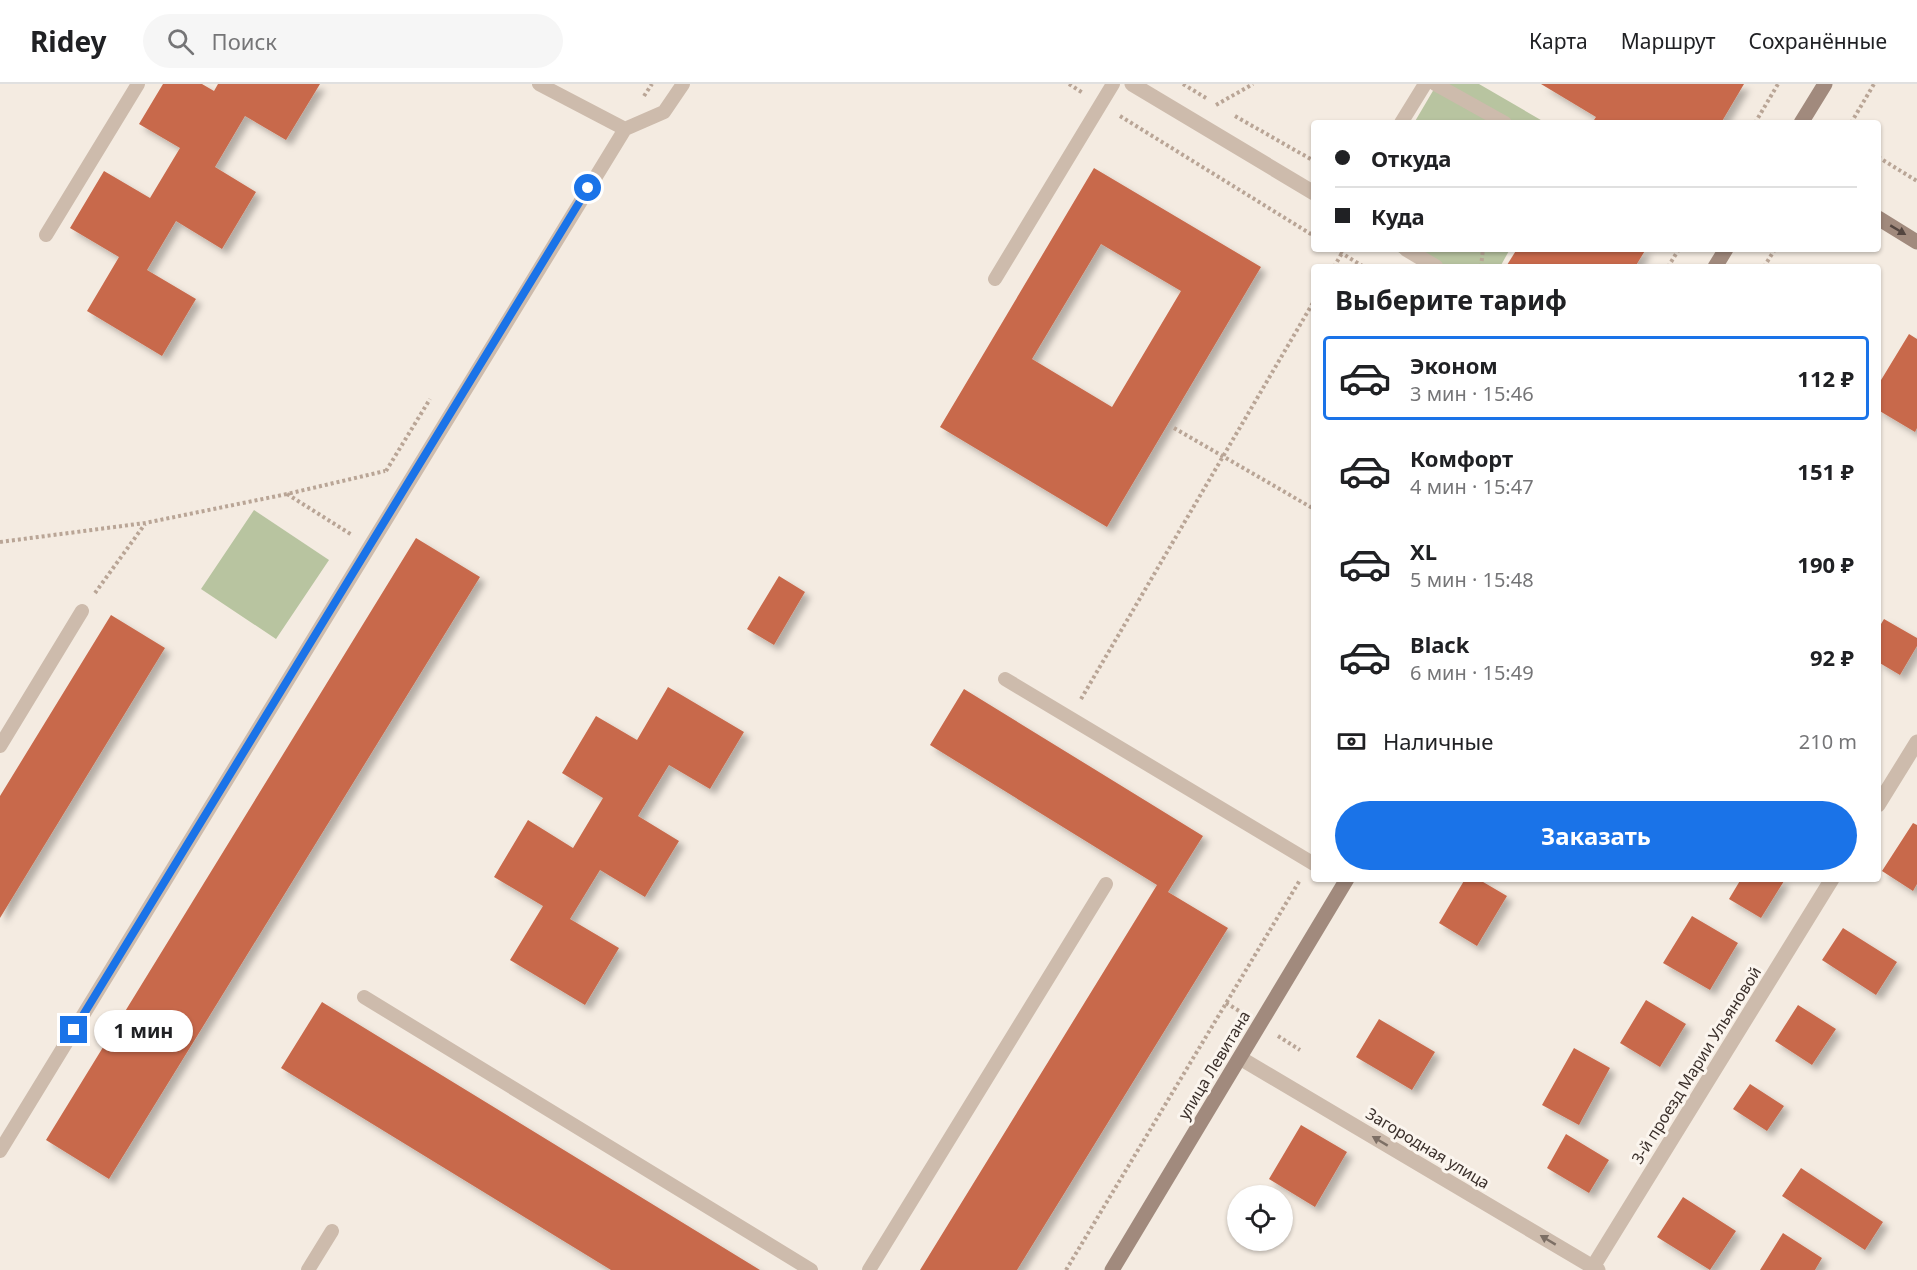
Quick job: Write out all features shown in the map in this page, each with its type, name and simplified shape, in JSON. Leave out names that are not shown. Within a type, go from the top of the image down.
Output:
[{"type":"main road","points":[[1803,120],[1825,84]]},
{"type":"main road","points":[[1881,220],[1917,242]]},
{"type":"main road","name":"улица Левитана","points":[[1112,1270],[1344,882]]},
{"type":"street","points":[[1132,84],[1311,192]]},
{"type":"street","points":[[1411,252],[1431,264]]},
{"type":"street","points":[[1881,801],[1917,742]]},
{"type":"street","name":"3-й проезд Марии Ульяновой","points":[[1594,1269],[1831,882]]},
{"type":"street","name":"Загородная улица","points":[[1240,1058],[1594,1269]]},
{"type":"lane","points":[[46,235],[138,84]]},
{"type":"lane","points":[[539,84],[625,129]]},
{"type":"lane","points":[[0,1151],[625,129],[664,112],[683,84]]},
{"type":"lane","points":[[995,279],[1113,84]]},
{"type":"lane","points":[[1403,120],[1425,84]]},
{"type":"lane","points":[[1435,84],[1499,120]]},
{"type":"lane","points":[[0,746],[82,611]]},
{"type":"lane","points":[[1005,679],[1311,862]]},
{"type":"lane","points":[[869,1270],[1106,884]]},
{"type":"lane","points":[[364,997],[811,1270]]},
{"type":"lane","points":[[308,1270],[332,1231]]},
{"type":"path","points":[[1069,84],[1311,234]]},
{"type":"path","points":[[1183,84],[1311,159]]},
{"type":"path","points":[[1216,105],[1253,84]]},
{"type":"path","points":[[1757,120],[1778,84]]},
{"type":"path","points":[[1853,120],[1874,84]]},
{"type":"path","points":[[1881,159],[1917,181]]},
{"type":"path","points":[[1336,264],[1342,253],[1359,264]]},
{"type":"path","points":[[1070,718],[1311,306]]},
{"type":"path","points":[[1174,428],[1311,507]]},
{"type":"path","points":[[0,542],[145,523],[420,464]]},
{"type":"path","points":[[82,611],[145,523]]},
{"type":"path","points":[[1066,1270],[1303,876]]},
{"type":"green space","points":[[1437,84],[1479,84],[1541,120],[1416,120]]},
{"type":"green space","points":[[1398,252],[1508,252],[1502,264],[1419,264]]},
{"type":"green space","points":[[254,510],[329,560],[276,639],[201,589]]},
{"type":"building","points":[[163,84],[202,84],[214,91],[218,84],[320,84],[286,140],[245,116],[215,167],[256,192],[222,249],[176,221],[147,270],[196,299],[162,356],[87,311],[119,257],[70,228],[104,171],[150,198],[180,148],[139,124]]},
{"type":"building","points":[[1541,84],[1744,84],[1723,120],[1594,120],[1596,117]]},
{"type":"building","points":[[1094,168],[1261,267],[1107,527],[940,427]],"holes":[[[1101,244],[1181,291],[1112,407],[1032,359]]]},
{"type":"building","points":[[1515,252],[1644,252],[1637,264],[1508,264]]},
{"type":"building","points":[[1909,334],[1917,339],[1917,428],[1915,432],[1881,412],[1881,380]]},
{"type":"building","points":[[416,538],[480,577],[109,1179],[46,1140]]},
{"type":"building","points":[[779,576],[805,592],[774,645],[747,629]]},
{"type":"building","points":[[111,615],[165,648],[0,918],[0,796]]},
{"type":"building","points":[[1884,619],[1917,638],[1917,646],[1900,675],[1881,664],[1881,624]]},
{"type":"building","points":[[668,687],[744,732],[710,789],[669,765],[638,816],[679,841],[645,897],[600,870],[570,919],[619,948],[585,1005],[510,960],[543,906],[494,877],[528,820],[573,848],[603,798],[562,773],[596,716],[637,740]]},
{"type":"building","points":[[964,689],[1203,836],[1168,892],[1228,928],[1017,1270],[920,1270],[1157,885],[930,745]]},
{"type":"building","points":[[1913,823],[1917,825],[1917,884],[1913,891],[1882,871]]},
{"type":"building","points":[[1463,882],[1483,882],[1507,896],[1477,946],[1439,923]]},
{"type":"building","points":[[1739,882],[1783,882],[1761,918],[1729,899]]},
{"type":"building","points":[[1692,916],[1738,943],[1710,990],[1663,963]]},
{"type":"building","points":[[1843,928],[1897,962],[1876,995],[1822,960]]},
{"type":"building","points":[[1646,1000],[1686,1024],[1660,1067],[1620,1043]]},
{"type":"building","points":[[322,1002],[760,1270],[611,1270],[281,1068]]},
{"type":"building","points":[[1798,1005],[1836,1029],[1812,1065],[1775,1041]]},
{"type":"building","points":[[1379,1019],[1435,1052],[1412,1090],[1356,1057]]},
{"type":"building","points":[[1574,1048],[1610,1068],[1579,1125],[1542,1105]]},
{"type":"building","points":[[1750,1084],[1784,1106],[1767,1131],[1733,1109]]},
{"type":"building","points":[[1301,1125],[1347,1152],[1315,1207],[1293,1194],[1293,1185],[1279,1185],[1269,1179]]},
{"type":"building","points":[[1566,1134],[1609,1160],[1589,1193],[1547,1168]]},
{"type":"building","points":[[1801,1168],[1883,1222],[1865,1250],[1782,1196]]},
{"type":"building","points":[[1683,1197],[1736,1231],[1710,1270],[1657,1237]]},
{"type":"building","points":[[1783,1233],[1822,1258],[1815,1270],[1760,1270]]},
{"type":"route","points":[[74,1030],[588,188]]}]
